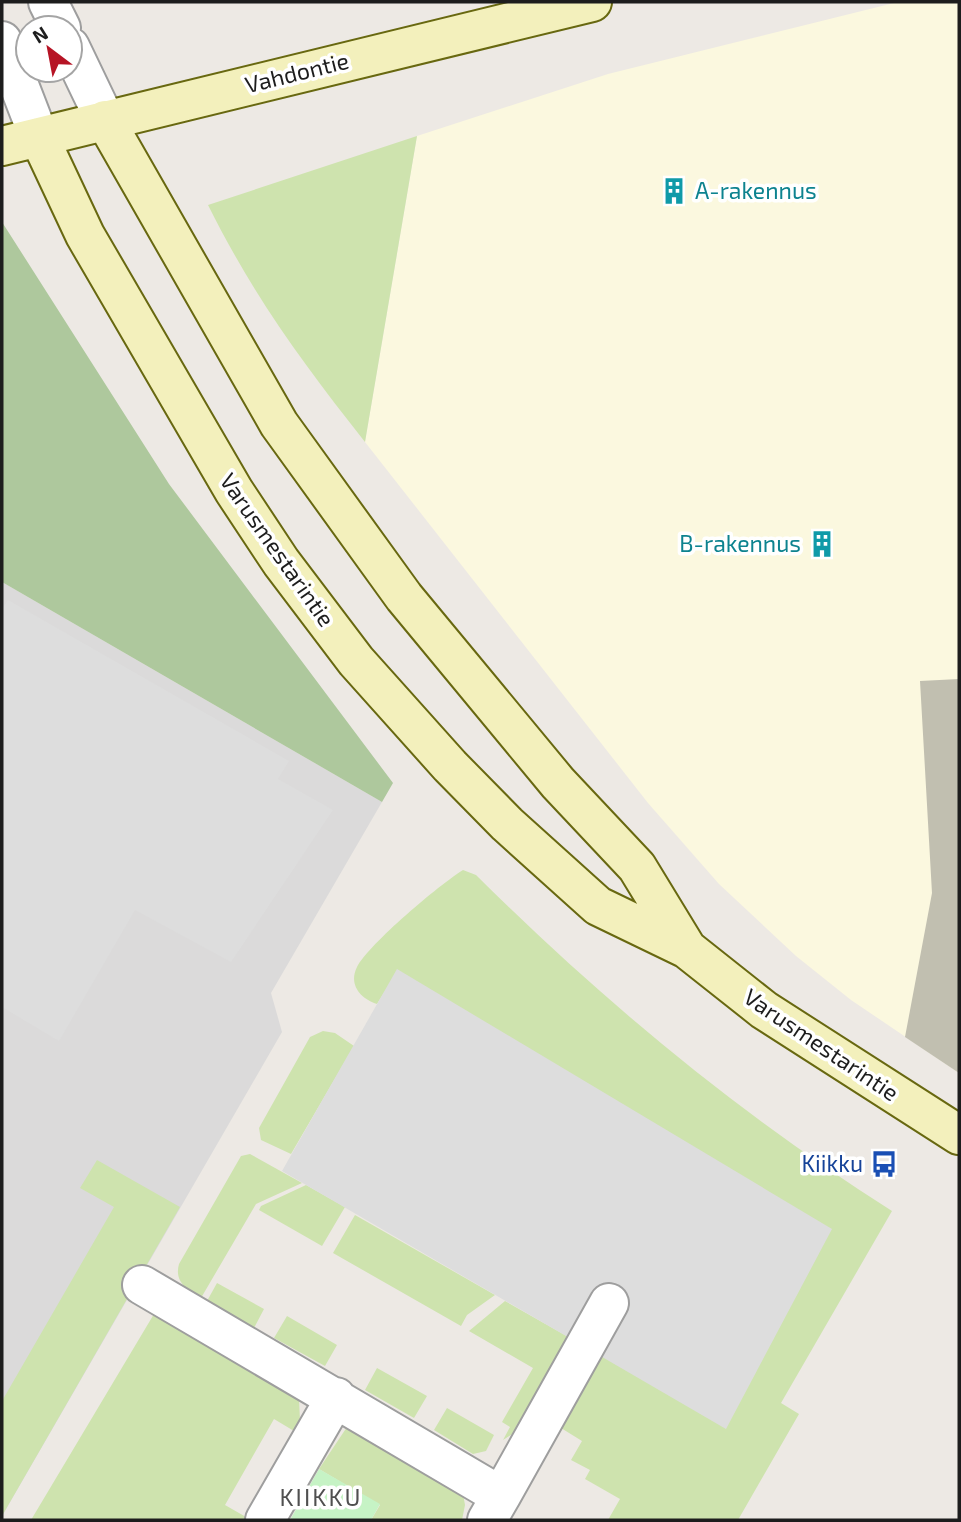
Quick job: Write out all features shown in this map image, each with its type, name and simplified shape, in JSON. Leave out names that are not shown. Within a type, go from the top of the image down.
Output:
[{"type":"street","name":"Vahdontie","points":[[2,146],[592,2]]},
{"type":"street","name":"Varusmestarintie","points":[[2,41],[39,137],[85,235],[201,437],[281,562],[356,661],[494,811],[598,906],[687,949],[764,1010],[959,1135]]},
{"type":"street","name":"Varusmestarintie","points":[[84,76],[105,120],[279,424],[413,608],[558,783],[637,867],[687,949]]},
{"type":"street","points":[[142,1285],[335,1397],[494,1508],[609,1303]]},
{"type":"street","points":[[265,1520],[335,1397]]},
{"type":"shaded area","points":[[898,2],[959,2],[959,1073],[851,1000],[796,956],[719,884],[648,803],[365,442],[417,136],[608,74]]},
{"type":"shaded area","points":[[2,582],[382,802],[271,993],[282,1032],[2,1516]]},
{"type":"shaded area","points":[[8,600],[289,761],[278,779],[333,810],[231,962],[135,910],[59,1041],[2,1007],[2,609]]},
{"type":"shaded area","points":[[959,679],[959,1073],[905,1037],[932,893],[920,681]]},
{"type":"shaded area","points":[[397,969],[832,1229],[726,1429],[282,1171]]},
{"type":"green space","points":[[417,136],[365,442],[280,328],[243,270],[208,205]]},
{"type":"green space","points":[[2,222],[169,484],[393,783],[382,802],[2,582]]},
{"type":"green space","points":[[463,870],[476,875],[574,968],[675,1055],[781,1136],[892,1211],[781,1403],[799,1414],[738,1520],[608,1520],[620,1499],[585,1479],[590,1470],[571,1460],[582,1441],[561,1428],[593,1351],[398,970],[377,1004],[361,995],[355,985],[357,967],[376,944],[422,901]]},
{"type":"green space","points":[[323,1031],[335,1033],[354,1046],[291,1154],[261,1140],[259,1128],[310,1037]]},
{"type":"green space","points":[[250,1154],[302,1183],[256,1204],[201,1298],[180,1280],[179,1264],[241,1156]]},
{"type":"green space","points":[[97,1160],[180,1207],[2,1516],[2,1401],[114,1207],[80,1188]]},
{"type":"green space","points":[[306,1185],[345,1207],[322,1246],[259,1210],[261,1206]]},
{"type":"green space","points":[[355,1215],[495,1295],[467,1315],[461,1326],[333,1253]]},
{"type":"green space","points":[[217,1283],[264,1309],[254,1328],[207,1301]]},
{"type":"green space","points":[[505,1301],[572,1339],[522,1428],[503,1440],[510,1427],[502,1422],[533,1368],[469,1331]]},
{"type":"green space","points":[[154,1314],[299,1398],[300,1421],[294,1431],[274,1419],[225,1505],[246,1517],[245,1520],[31,1520]]},
{"type":"green space","points":[[287,1316],[337,1345],[325,1366],[274,1338]]},
{"type":"green space","points":[[377,1368],[427,1396],[414,1418],[365,1390]]},
{"type":"green space","points":[[447,1408],[494,1435],[486,1451],[473,1454],[434,1430]]},
{"type":"green space","points":[[347,1427],[463,1494],[465,1505],[462,1520],[371,1520],[380,1505],[319,1469]]},
{"type":"green space","points":[[319,1469],[380,1504],[371,1520],[290,1520]]},
{"type":"place","name":"A-rakennus","points":[[674,191]]},
{"type":"place","name":"B-rakennus","points":[[822,544]]},
{"type":"place","name":"Kiikku","points":[[884,1164]]},
{"type":"district","name":"KIIKKU","points":[[321,1498]]}]
